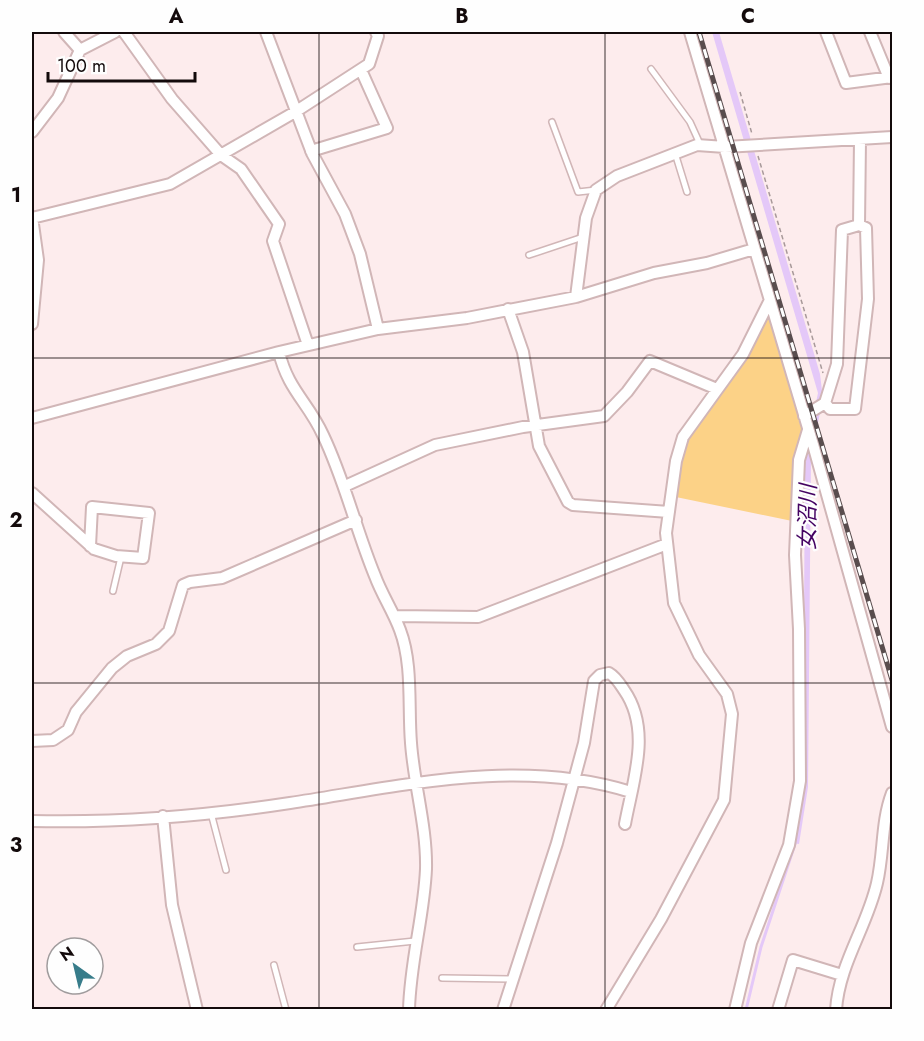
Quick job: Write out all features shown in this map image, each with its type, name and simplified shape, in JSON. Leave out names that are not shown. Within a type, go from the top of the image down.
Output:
[{"type":"street","points":[[64,32],[80,50]]},
{"type":"street","points":[[32,132],[58,98],[80,50],[114,32]]},
{"type":"street","points":[[124,32],[172,99],[221,154],[241,169],[279,224],[273,241],[308,345]]},
{"type":"street","points":[[266,32],[311,151],[345,214],[360,254],[378,329]]},
{"type":"street","points":[[690,32],[814,448],[892,727]]},
{"type":"street","points":[[826,32],[846,83],[891,77],[870,32]]},
{"type":"street","points":[[32,324],[38,260],[32,218],[170,184],[295,112],[361,70],[369,64],[379,33]]},
{"type":"street","points":[[311,151],[387,128],[361,70]]},
{"type":"street","points":[[576,297],[586,218],[596,190],[617,176],[675,153],[701,146],[755,146],[892,137]]},
{"type":"street","points":[[859,225],[860,140]]},
{"type":"street","points":[[804,416],[825,404],[831,386],[837,364],[842,230],[859,225],[866,228],[868,243],[868,299],[855,409],[830,409],[825,404]]},
{"type":"street","points":[[32,418],[308,345],[378,329],[467,318],[576,297],[654,273],[707,263],[754,249]]},
{"type":"street","points":[[606,1010],[655,929],[724,800],[732,714],[727,694],[699,655],[674,603],[667,544],[669,512],[683,437],[743,354],[769,303]]},
{"type":"street","points":[[508,309],[523,352],[539,446],[568,502],[573,505],[669,512]]},
{"type":"street","points":[[279,352],[284,370],[299,400],[315,418],[345,486],[376,579],[401,632],[416,783],[425,843],[426,872],[415,941],[409,1010]]},
{"type":"street","points":[[345,486],[435,445],[535,425],[604,416],[627,393],[650,361],[717,389]]},
{"type":"street","points":[[735,1010],[751,943],[789,845],[800,781],[799,629],[795,555],[799,460],[808,430]]},
{"type":"street","points":[[32,493],[90,546],[121,556],[143,558],[149,513],[92,507],[90,546]]},
{"type":"street","points":[[32,741],[53,740],[68,730],[76,712],[112,668],[127,656],[156,644],[169,631],[183,585],[222,578],[356,520]]},
{"type":"street","points":[[394,616],[478,617],[667,544]]},
{"type":"street","points":[[503,1010],[557,843],[572,780],[584,743],[594,681],[600,675],[609,673],[635,705],[640,734],[625,824]]},
{"type":"street","points":[[32,821],[210,812],[287,804],[466,776],[572,780],[609,785],[631,792]]},
{"type":"street","points":[[836,1010],[837,989],[877,884],[884,824],[892,793]]},
{"type":"street","points":[[163,816],[172,905],[197,1010]]},
{"type":"street","points":[[778,1010],[793,960],[842,975]]},
{"type":"lane","points":[[651,69],[690,122],[701,146]]},
{"type":"lane","points":[[552,122],[578,192],[596,190]]},
{"type":"lane","points":[[675,153],[687,192]]},
{"type":"lane","points":[[529,255],[585,237]]},
{"type":"lane","points":[[113,591],[121,556]]},
{"type":"lane","points":[[210,812],[226,870]]},
{"type":"lane","points":[[357,947],[415,941]]},
{"type":"lane","points":[[273,965],[286,1010]]},
{"type":"lane","points":[[442,978],[513,979]]},
{"type":"path","points":[[740,92],[823,373],[831,386]]},
{"type":"shaded area","points":[[769,302],[804,416],[797,522],[671,496],[683,437]]},
{"type":"water","points":[[712,32],[719,32],[820,374],[823,399],[811,455],[808,787],[799,844],[793,843],[804,616],[805,454],[818,393]]},
{"type":"waterway","name":"女沼川","points":[[746,1010],[761,947],[796,841]]},
{"type":"railway","points":[[699,32],[892,680]]}]
